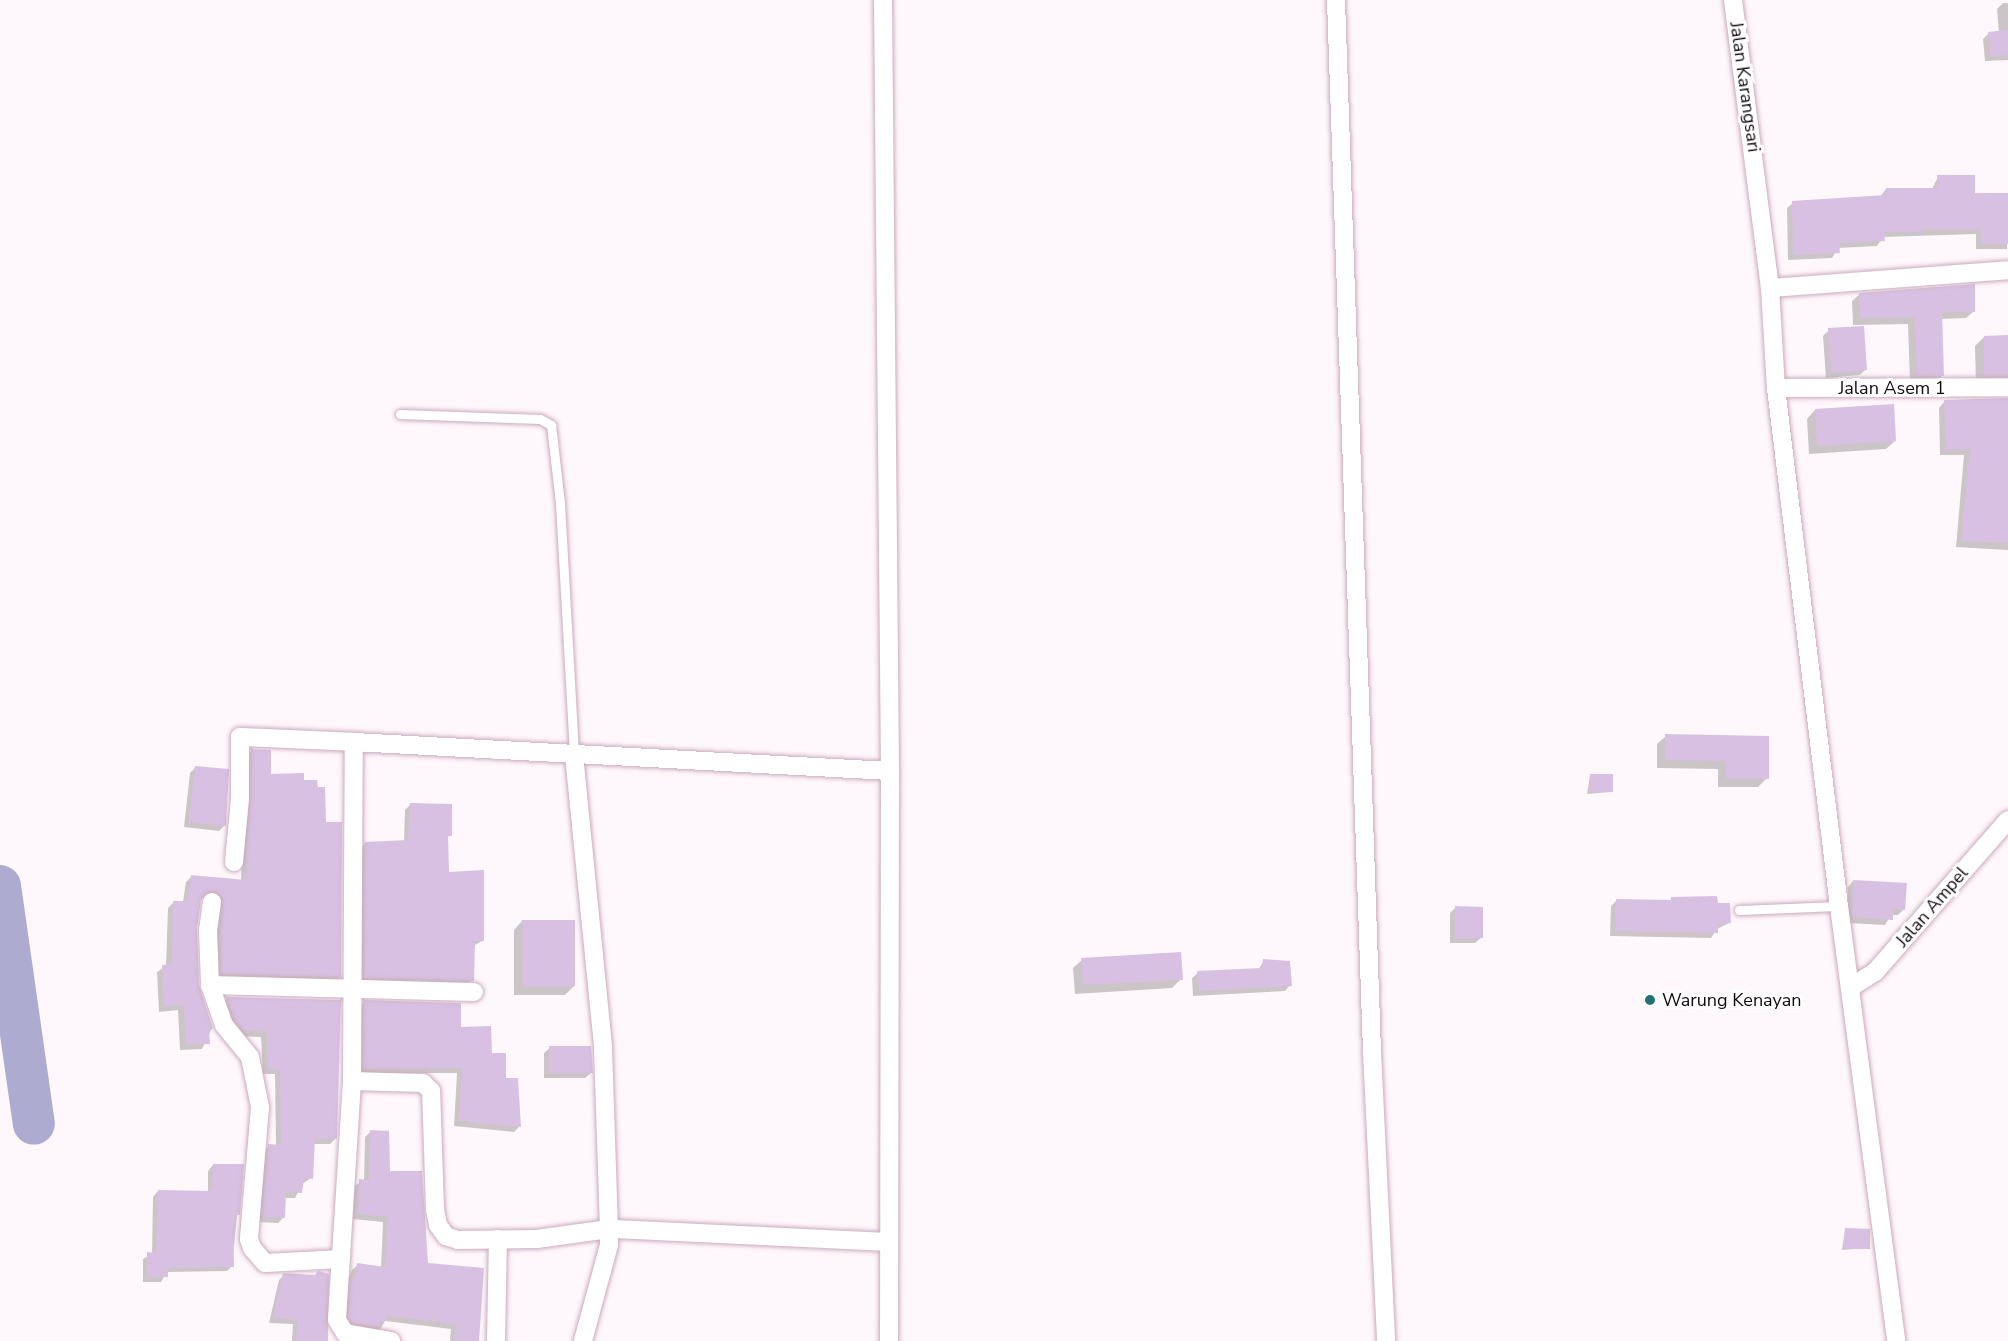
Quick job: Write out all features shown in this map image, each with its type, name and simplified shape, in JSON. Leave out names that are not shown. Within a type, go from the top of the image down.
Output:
[{"type":"street","points":[[883,0],[890,771],[889,1341]]},
{"type":"street","points":[[1336,0],[1372,1052],[1386,1341]]},
{"type":"street","name":"Jalan Karangsari","points":[[1733,0],[1770,288],[1776,388],[1839,906],[1896,1341]]},
{"type":"street","points":[[1770,288],[2008,270]]},
{"type":"street","name":"Jalan Asem 1","points":[[1776,388],[2008,387]]},
{"type":"street","points":[[234,862],[240,798],[240,737],[890,771]]},
{"type":"street","points":[[354,742],[355,990],[339,1326],[345,1333],[391,1341]]},
{"type":"street","points":[[574,755],[603,1048],[609,1229],[609,1245],[583,1341]]},
{"type":"street","name":"Jalan Ampel","points":[[1850,988],[1875,972],[2008,820]]},
{"type":"street","points":[[212,902],[208,930],[210,985],[224,1025],[250,1057],[257,1078],[260,1107],[249,1239],[252,1248],[265,1263],[341,1259]]},
{"type":"street","points":[[210,985],[474,992]]},
{"type":"street","points":[[352,1081],[427,1085],[432,1095],[438,1225],[446,1236],[458,1240],[537,1239],[609,1229],[888,1242]]},
{"type":"street","points":[[496,1341],[498,1239]]},
{"type":"lane","points":[[400,414],[540,419],[551,425],[560,503],[574,755]]},
{"type":"lane","points":[[1739,910],[1839,906]]},
{"type":"building","points":[[2008,30],[2008,55],[1990,57],[1988,32]]},
{"type":"building","points":[[1937,175],[1975,175],[1975,193],[2008,193],[2008,244],[1981,244],[1981,229],[1921,229],[1921,232],[1884,232],[1885,241],[1839,243],[1840,253],[1793,255],[1792,201],[1886,195],[1886,188],[1937,188]]},
{"type":"building","points":[[1975,284],[1975,312],[1942,312],[1944,376],[1917,376],[1915,317],[1860,318],[1859,293]]},
{"type":"building","points":[[1864,326],[1867,370],[1831,373],[1828,328]]},
{"type":"building","points":[[2008,335],[2008,376],[1984,376],[1984,336]]},
{"type":"building","points":[[2008,398],[2008,543],[1961,541],[1970,449],[1946,450],[1944,400]]},
{"type":"building","points":[[1894,404],[1896,441],[1817,446],[1815,409]]},
{"type":"building","points":[[1665,734],[1769,736],[1769,779],[1726,778],[1726,761],[1665,760]]},
{"type":"building","points":[[251,749],[271,750],[271,774],[304,773],[304,780],[317,780],[318,787],[325,787],[326,822],[342,822],[341,977],[221,974],[223,898],[218,893],[207,892],[201,900],[197,928],[199,985],[213,1029],[209,1029],[210,1044],[186,1045],[184,1005],[164,1006],[162,965],[172,964],[173,901],[187,901],[191,875],[246,880]]},
{"type":"building","points":[[195,766],[229,769],[226,826],[189,822]]},
{"type":"building","points":[[1590,774],[1613,774],[1613,792],[1589,792]]},
{"type":"building","points":[[410,803],[452,804],[452,836],[448,836],[449,872],[484,870],[484,941],[475,941],[474,981],[364,978],[365,842],[408,840]]},
{"type":"building","points":[[1853,880],[1907,883],[1905,910],[1893,909],[1893,920],[1852,917]]},
{"type":"building","points":[[1717,896],[1718,903],[1730,903],[1731,923],[1718,924],[1718,933],[1615,931],[1616,899],[1671,900],[1671,897]]},
{"type":"building","points":[[1455,906],[1483,907],[1483,938],[1455,938]]},
{"type":"building","points":[[522,920],[575,920],[575,986],[523,987]]},
{"type":"building","points":[[1181,952],[1183,980],[1083,985],[1081,958]]},
{"type":"building","points":[[1263,959],[1290,961],[1292,986],[1199,991],[1197,971],[1262,968]]},
{"type":"building","points":[[226,997],[341,1000],[337,1139],[315,1139],[313,1179],[304,1178],[302,1193],[286,1192],[285,1218],[262,1217],[268,1144],[281,1145],[280,1069],[268,1069],[267,1032],[243,1030],[234,1019]]},
{"type":"building","points":[[364,1000],[461,1003],[461,1027],[491,1026],[492,1053],[506,1053],[506,1078],[518,1078],[521,1127],[459,1121],[462,1068],[363,1068]]},
{"type":"building","points":[[549,1046],[591,1046],[593,1073],[549,1073]]},
{"type":"building","points":[[370,1130],[389,1131],[390,1171],[422,1171],[428,1263],[484,1268],[479,1341],[454,1341],[456,1324],[387,1316],[386,1321],[380,1321],[379,1327],[352,1323],[348,1317],[351,1278],[355,1279],[357,1263],[385,1267],[388,1217],[357,1214],[359,1179],[369,1180]]},
{"type":"building","points":[[213,1164],[244,1164],[240,1215],[235,1215],[233,1234],[234,1267],[168,1268],[168,1277],[147,1277],[147,1252],[156,1253],[158,1190],[212,1191]]},
{"type":"building","points":[[1845,1228],[1870,1229],[1870,1249],[1844,1249]]},
{"type":"building","points":[[318,1271],[329,1274],[328,1341],[296,1341],[298,1320],[273,1318],[283,1273],[315,1275]]},
{"type":"waterway","points":[[0,886],[34,1124]]},
{"type":"place","name":"Warung Kenayan","points":[[1650,1000]]}]
